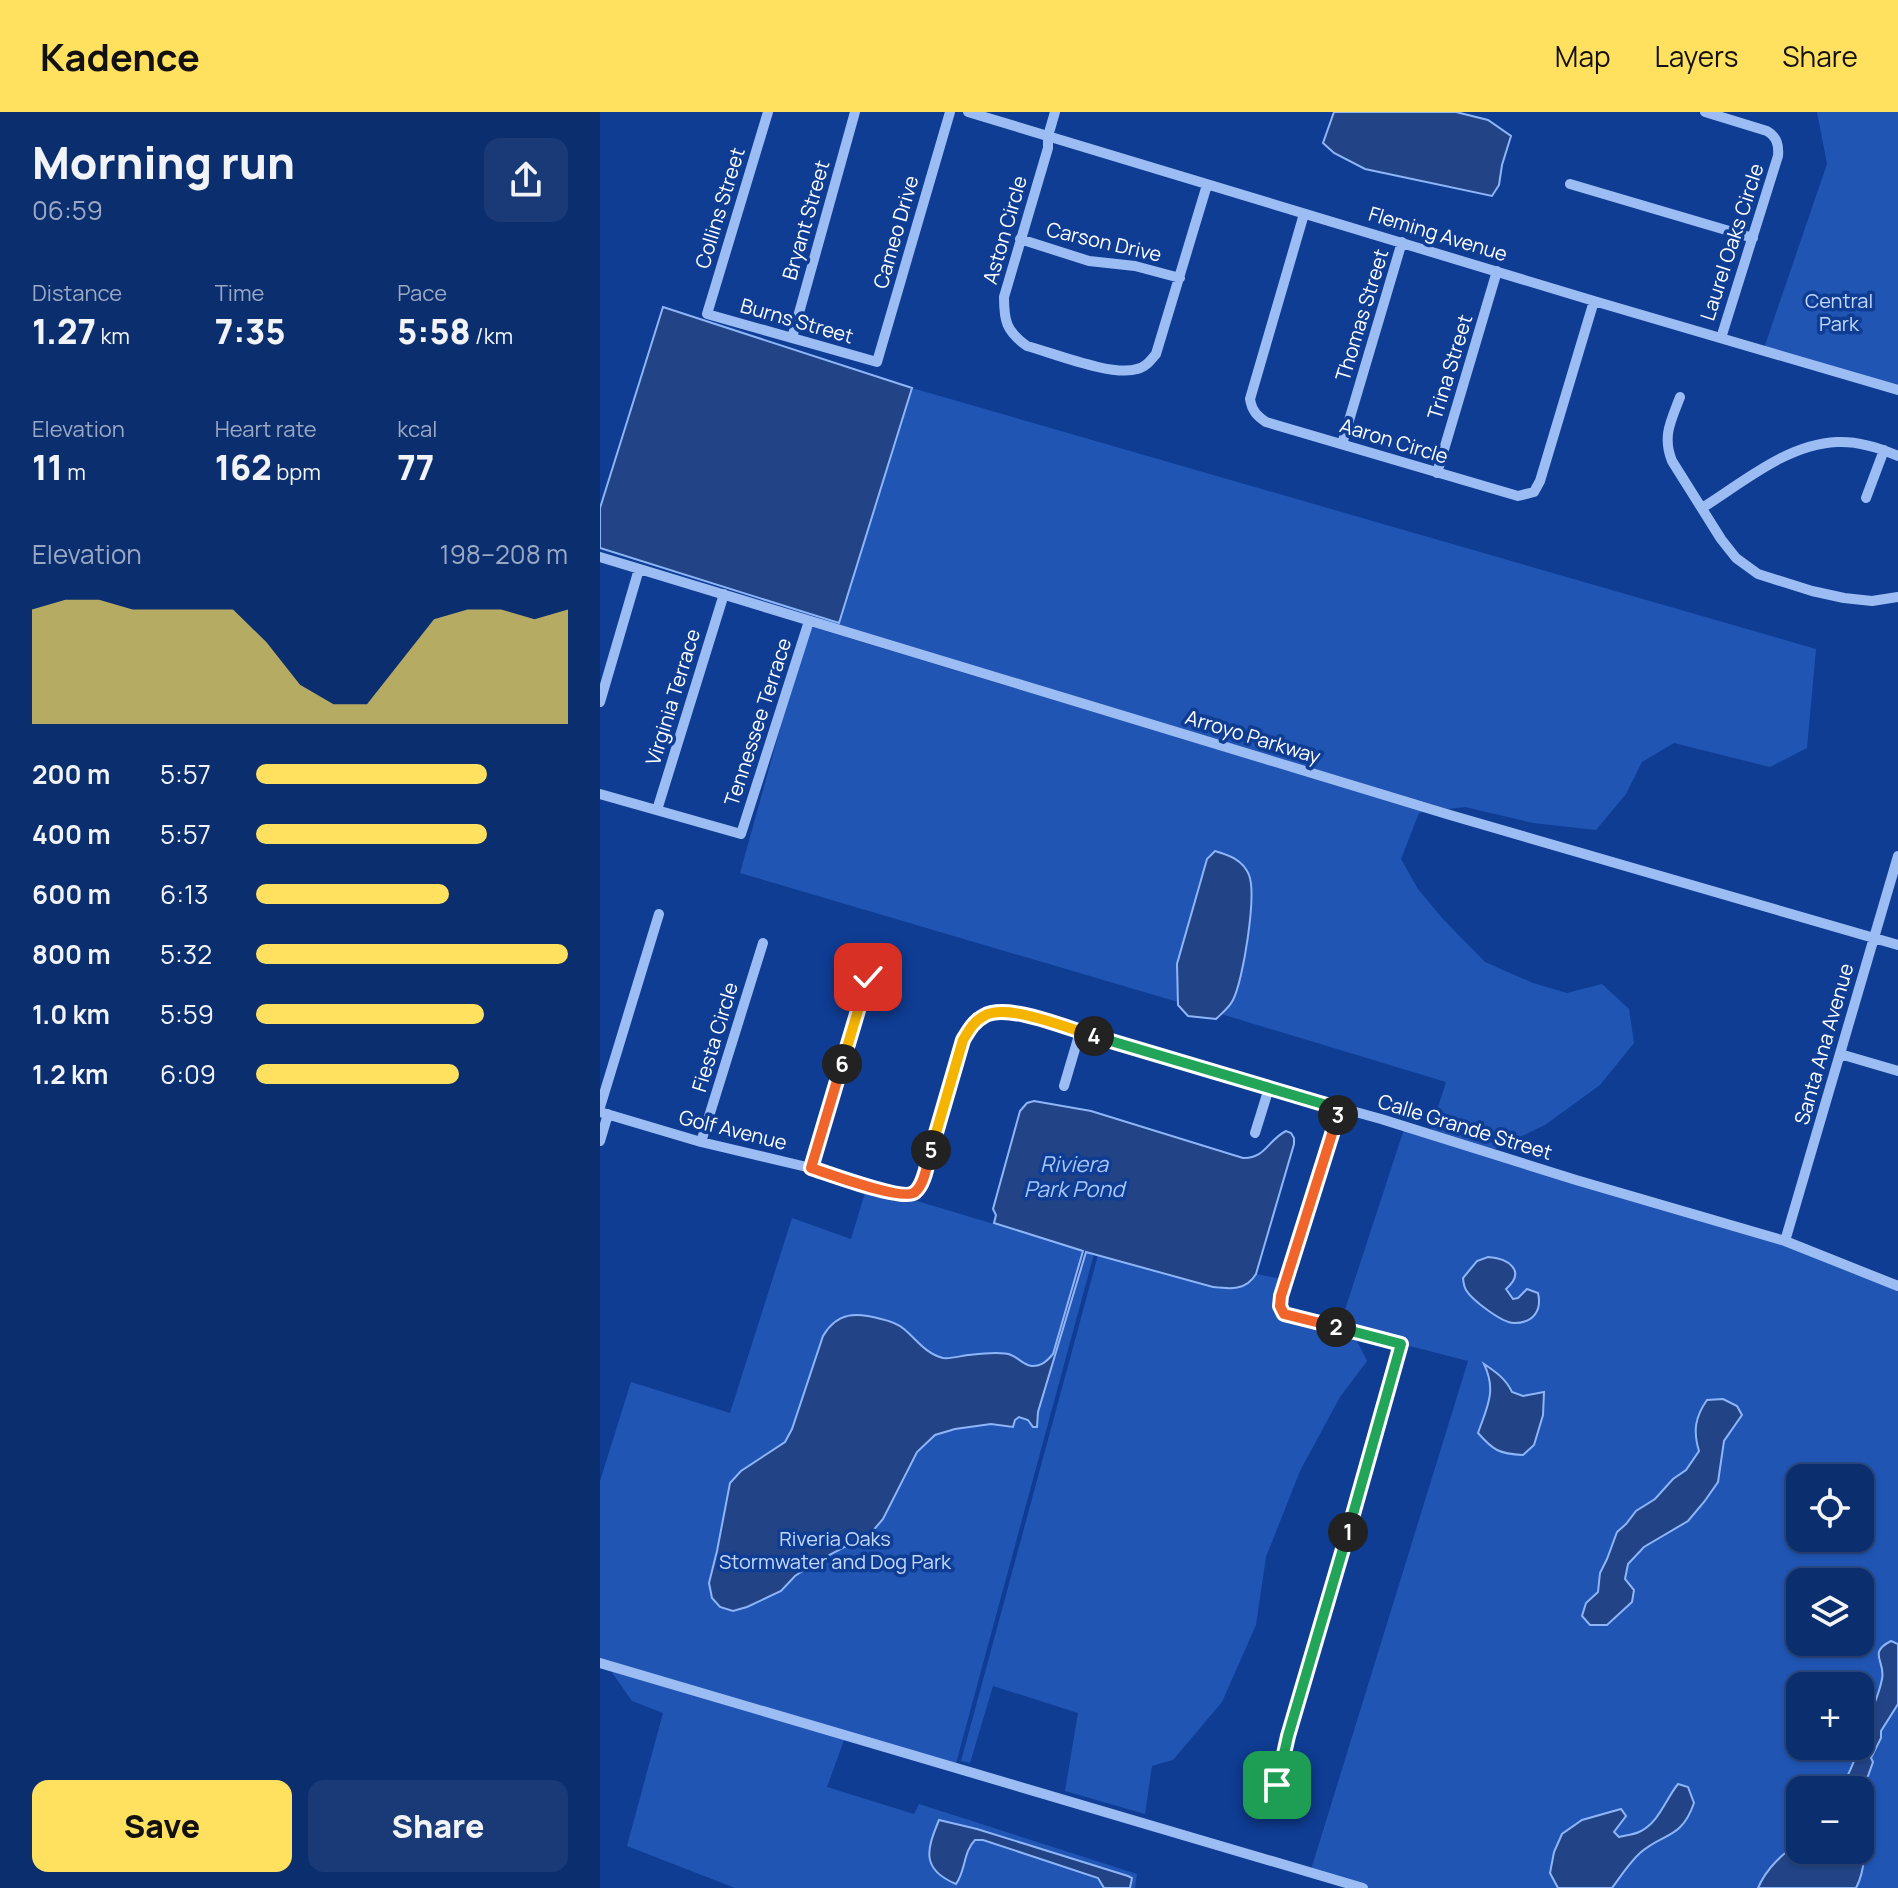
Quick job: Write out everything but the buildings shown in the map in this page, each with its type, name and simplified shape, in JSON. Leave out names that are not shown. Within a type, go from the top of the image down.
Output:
[{"type":"street","name":"Collins Street","points":[[707,314],[768,112]]},
{"type":"street","name":"Bryant Street","points":[[792,338],[855,112]]},
{"type":"street","name":"Cameo Drive","points":[[877,362],[950,112]]},
{"type":"street","name":"Fleming Avenue","points":[[968,112],[1898,390]]},
{"type":"street","name":"Aston Circle","points":[[1055,112],[1048,148],[1004,297],[1004,315],[1009,330],[1027,346],[1117,371],[1137,370],[1147,364],[1156,354],[1207,185]]},
{"type":"street","name":"Laurel Oaks Circle","points":[[1705,112],[1767,131],[1779,146],[1721,338]]},
{"type":"street","points":[[1570,184],[1753,238]]},
{"type":"street","name":"Aaron Circle","points":[[1304,214],[1250,399],[1252,409],[1266,422],[1518,496],[1534,492],[1540,481],[1594,301]]},
{"type":"street","name":"Carson Drive","points":[[1020,239],[1089,261],[1135,266],[1180,278]]},
{"type":"street","name":"Thomas Street","points":[[1342,444],[1402,242]]},
{"type":"street","name":"Trina Street","points":[[1437,473],[1497,271]]},
{"type":"street","name":"Burns Street","points":[[707,314],[877,362]]},
{"type":"street","points":[[1680,397],[1668,430],[1667,448],[1672,461],[1736,558],[1758,574],[1812,591],[1872,601],[1898,597]]},
{"type":"street","points":[[1702,508],[1771,464],[1803,448],[1838,441],[1884,450],[1898,456]]},
{"type":"street","points":[[1866,498],[1884,450]]},
{"type":"street","name":"Arroyo Parkway","points":[[600,557],[1436,810],[1898,945]]},
{"type":"street","points":[[600,702],[639,569]]},
{"type":"street","name":"Virginia Terrace","points":[[657,810],[724,594]]},
{"type":"street","name":"Tennessee Terrace","points":[[657,810],[741,834],[809,621]]},
{"type":"street","points":[[600,794],[657,810]]},
{"type":"street","name":"Santa Ana Avenue","points":[[1785,1241],[1898,856]]},
{"type":"street","points":[[600,1141],[603,1111],[659,914]]},
{"type":"street","name":"Fiesta Circle","points":[[701,1142],[763,943]]},
{"type":"street","points":[[811,1168],[868,977]]},
{"type":"street","name":"Calle Grande Street","points":[[903,1195],[917,1191],[921,1184],[963,1040],[971,1026],[997,1011],[1013,1012],[1785,1241],[1898,1286]]},
{"type":"street","points":[[1064,1086],[1080,1032]]},
{"type":"street","points":[[1840,1054],[1898,1071]]},
{"type":"street","points":[[1255,1133],[1269,1088]]},
{"type":"street","points":[[1277,1785],[1288,1736],[1401,1344],[1284,1314],[1280,1306],[1340,1109]]},
{"type":"street","name":"Golf Avenue","points":[[603,1111],[701,1142],[811,1168],[903,1195]]},
{"type":"street","points":[[600,1663],[1363,1888]]},
{"type":"green space","name":"Central Park","points":[[1817,112],[1898,112],[1898,390],[1763,351],[1827,164]]},
{"type":"green space","points":[[912,388],[1816,649],[1807,748],[1770,767],[1674,743],[1642,762],[1626,794],[1596,830],[1533,823],[1465,807],[1448,809],[812,617],[840,622]]},
{"type":"green space","points":[[812,627],[1425,812],[1419,813],[1401,859],[1418,889],[1442,918],[1485,962],[1533,983],[1567,993],[1602,984],[1629,1009],[1634,1043],[1600,1085],[1545,1125],[1494,1149],[1431,1129],[1446,1082],[1221,1014],[1232,1003],[1215,851],[1207,859],[1177,964],[1178,1002],[740,873]]},
{"type":"green space","points":[[1405,1126],[1785,1241],[1898,1286],[1898,1888],[1361,1888],[1310,1873],[1468,1361],[1339,1328]]},
{"type":"green space","name":"Riveria Oaks Stormwater and Dog Park","points":[[867,1186],[1094,1254],[955,1767],[600,1663],[600,1481],[631,1382],[730,1413],[792,1218],[851,1239]]},
{"type":"green space","points":[[1098,1255],[1213,1287],[1252,1282],[1256,1274],[1282,1279],[1278,1317],[1281,1320],[1355,1337],[1367,1361],[1340,1397],[1300,1471],[1266,1557],[1256,1625],[1222,1702],[1173,1760],[1152,1766],[1145,1814],[1065,1791],[1078,1713],[993,1686],[970,1763],[961,1761]]},
{"type":"green space","points":[[611,1671],[844,1740],[827,1787],[914,1814],[919,1804],[1137,1874],[1135,1888],[1130,1888],[1132,1879],[940,1820],[963,1870],[967,1852],[975,1840],[984,1840],[1098,1878],[1104,1888],[735,1888],[627,1846],[663,1713],[632,1701]]},
{"type":"water","points":[[1334,112],[1456,112],[1488,120],[1511,136],[1499,185],[1492,196],[1365,169],[1334,153],[1323,143]]},
{"type":"water","points":[[663,307],[912,388],[839,623],[600,548],[600,508]]},
{"type":"water","points":[[1215,851],[1243,865],[1251,885],[1248,938],[1241,975],[1230,1006],[1216,1019],[1188,1016],[1178,1005],[1177,964],[1207,859]]},
{"type":"water","name":"Riviera Park Pond","points":[[1034,1101],[1091,1111],[1243,1158],[1262,1152],[1286,1131],[1291,1133],[1294,1144],[1256,1274],[1242,1286],[1213,1287],[1086,1252],[1038,1412],[1037,1427],[1019,1417],[1013,1427],[991,1424],[935,1435],[917,1452],[883,1519],[871,1533],[816,1562],[795,1576],[781,1591],[733,1611],[720,1607],[712,1598],[709,1583],[730,1483],[741,1471],[785,1442],[823,1336],[834,1322],[855,1315],[890,1321],[926,1350],[943,1358],[1002,1353],[1032,1366],[1044,1363],[1053,1354],[1083,1251],[994,1223],[996,1215],[993,1209],[1020,1111],[1027,1103]]},
{"type":"water","points":[[1488,1257],[1508,1263],[1515,1271],[1515,1277],[1506,1289],[1513,1299],[1527,1289],[1538,1293],[1539,1305],[1527,1321],[1514,1323],[1502,1319],[1466,1290],[1463,1278],[1477,1261]]},
{"type":"water","points":[[1484,1364],[1504,1380],[1512,1392],[1523,1396],[1544,1392],[1543,1415],[1534,1445],[1523,1455],[1497,1450],[1478,1433],[1490,1391]]},
{"type":"water","points":[[1723,1399],[1737,1406],[1742,1415],[1724,1441],[1718,1482],[1688,1521],[1644,1547],[1628,1564],[1625,1579],[1634,1590],[1632,1602],[1607,1625],[1590,1625],[1582,1616],[1586,1603],[1598,1592],[1600,1573],[1617,1532],[1636,1511],[1655,1499],[1686,1470],[1699,1451],[1696,1424],[1703,1406],[1707,1400]]},
{"type":"water","points":[[1891,1641],[1898,1644],[1898,1704],[1881,1731],[1874,1752],[1874,1706],[1883,1673],[1879,1654],[1884,1645]]},
{"type":"water","points":[[1854,1760],[1873,1762],[1868,1776],[1847,1776]]},
{"type":"water","points":[[1678,1784],[1688,1787],[1694,1803],[1689,1815],[1678,1830],[1640,1853],[1612,1888],[1558,1888],[1550,1873],[1562,1834],[1582,1820],[1621,1809],[1626,1816],[1614,1832],[1619,1837],[1639,1832],[1657,1817]]},
{"type":"water","points":[[939,1820],[1128,1876],[1132,1878],[1130,1888],[1104,1888],[1098,1878],[983,1840],[975,1840],[971,1845],[956,1884],[936,1872],[932,1865],[930,1849]]},
{"type":"water","points":[[1786,1853],[1786,1864],[1863,1864],[1856,1888],[1758,1888]]},
{"type":"route","points":[[868,977],[811,1168],[867,1186],[903,1195],[917,1191],[963,1040],[971,1026],[997,1011],[1013,1012],[1340,1109],[1280,1306],[1284,1314],[1401,1344],[1288,1736],[1277,1785]]}]
